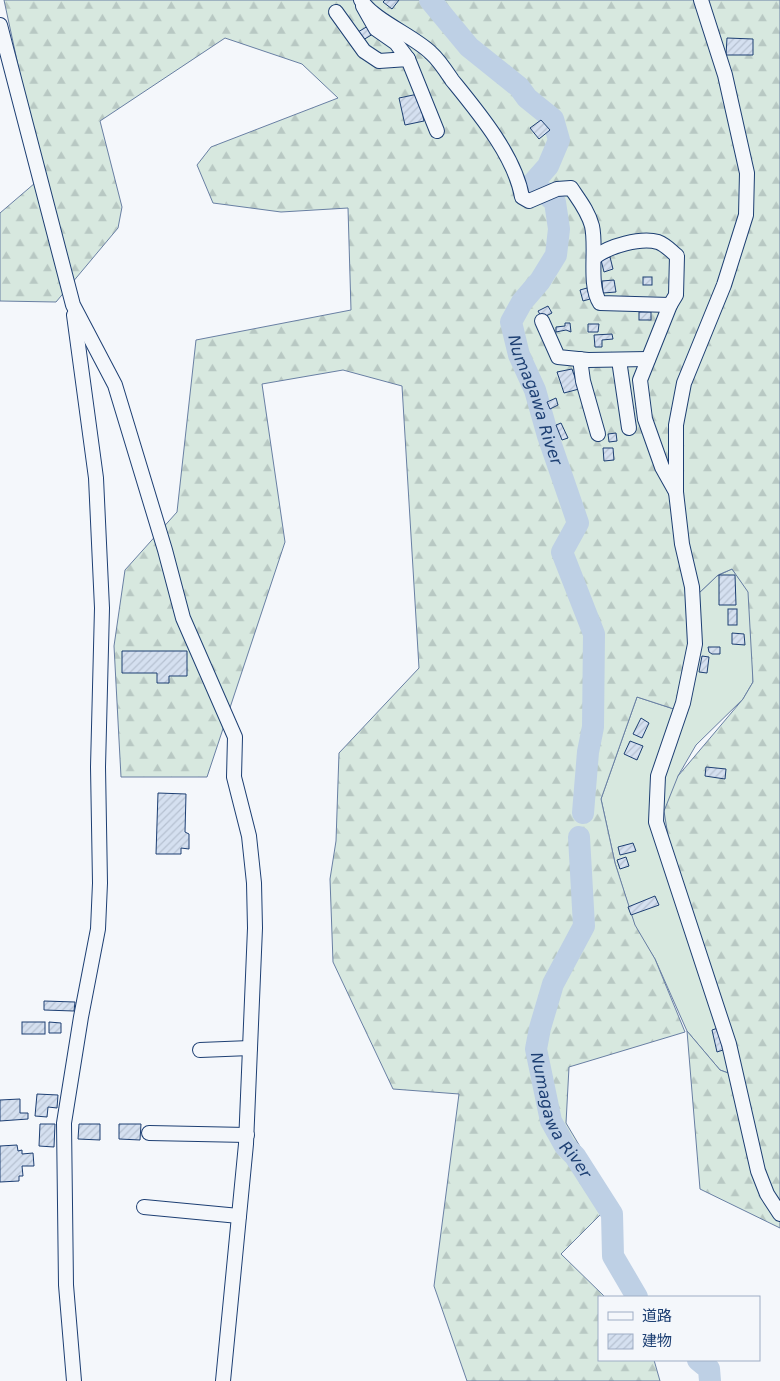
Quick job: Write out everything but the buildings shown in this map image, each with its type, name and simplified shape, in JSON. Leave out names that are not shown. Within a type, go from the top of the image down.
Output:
[{"type":"street","points":[[701,0],[725,75],[747,173],[746,215],[724,284],[684,383],[676,425],[676,492],[682,544],[692,587],[695,644],[683,703],[658,776],[656,822],[729,1044],[758,1171],[768,1194],[780,1214]]},
{"type":"street","points":[[362,1],[366,14],[376,29],[396,43],[408,59],[437,131]]},
{"type":"street","points":[[362,1],[431,52],[509,160],[519,182],[522,197],[529,201],[557,189],[571,188],[586,209],[592,226],[595,257],[594,288],[600,303],[670,305]]},
{"type":"street","points":[[336,12],[364,51],[379,61],[408,59]]},
{"type":"street","points":[[0,25],[73,305],[96,478],[102,608],[98,767],[100,883],[98,929],[64,1122],[66,1285],[74,1381]]},
{"type":"street","points":[[595,257],[603,250],[644,241],[656,242],[666,246],[677,256],[676,295],[670,305],[640,380],[645,419],[662,467],[676,492]]},
{"type":"street","points":[[73,305],[115,385],[165,550],[183,618],[235,737],[234,777],[249,836],[254,883],[247,1136],[223,1381]]},
{"type":"street","points":[[542,321],[558,357],[619,360],[648,359]]},
{"type":"street","points":[[580,359],[583,381],[598,434]]},
{"type":"street","points":[[619,360],[628,428]]},
{"type":"street","points":[[200,1050],[250,1048]]},
{"type":"street","points":[[149,1133],[247,1136]]},
{"type":"street","points":[[144,1207],[239,1216]]},
{"type":"green space","points":[[4,0],[780,0],[780,1228],[700,1189],[687,1031],[720,1070],[731,1074],[715,979],[680,911],[664,811],[678,776],[743,699],[753,682],[748,592],[732,569],[718,575],[699,593],[680,711],[637,697],[601,799],[615,863],[635,925],[655,959],[685,1032],[569,1067],[566,1123],[613,1202],[561,1254],[604,1296],[598,1296],[598,1361],[654,1361],[660,1381],[467,1381],[434,1286],[459,1094],[393,1089],[333,962],[330,879],[336,841],[339,753],[419,668],[402,386],[343,370],[262,384],[285,542],[207,777],[121,777],[114,646],[125,570],[177,512],[196,340],[351,310],[348,208],[281,212],[213,203],[197,165],[211,147],[338,98],[302,64],[225,38],[100,121],[122,207],[118,228],[56,302],[0,301],[0,213],[42,177]]},
{"type":"green space","points":[[732,569],[751,595],[753,682],[743,699],[696,745],[678,776],[731,1074],[720,1070],[687,1031],[655,959],[635,927],[615,863],[601,799],[637,697],[680,711],[699,593],[717,576]]},
{"type":"waterway","name":"Numagawa River","points":[[430,0],[469,47],[519,87],[527,98],[553,119],[559,140],[548,166],[533,183],[555,202],[559,229],[556,255],[540,281],[522,302],[511,322],[519,355],[535,390],[548,436],[578,523],[562,552],[594,634],[593,727],[588,752],[583,813]]},
{"type":"waterway","name":"Numagawa River","points":[[579,837],[584,926],[553,984],[536,1049],[551,1121],[565,1146],[575,1156],[612,1214],[613,1256],[636,1296]]},
{"type":"waterway","name":"Numagawa River","points":[[699,1361],[709,1369],[710,1381]]}]
